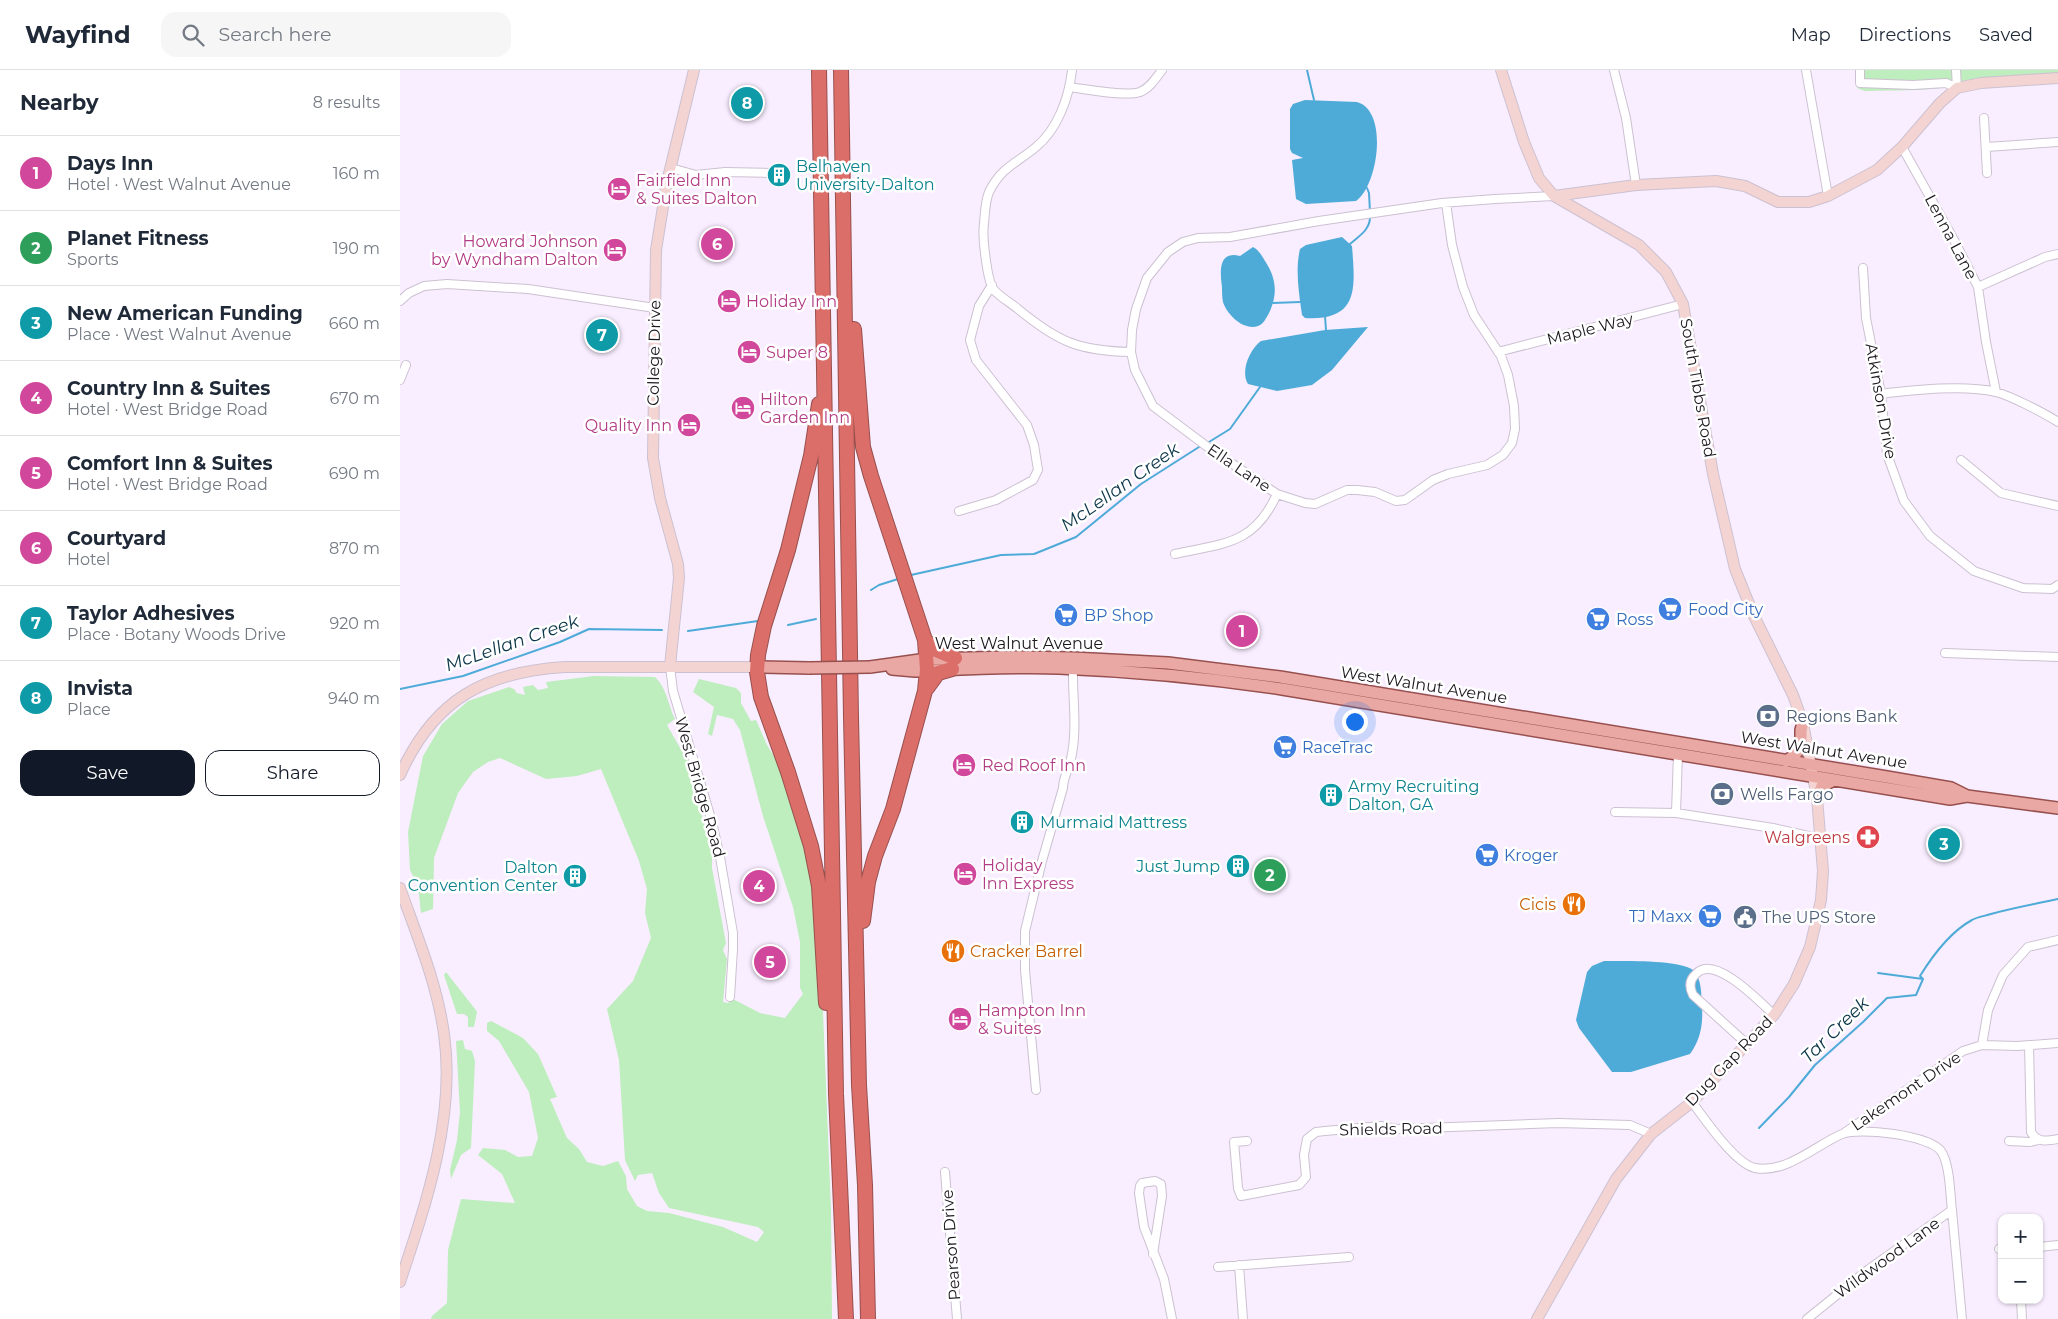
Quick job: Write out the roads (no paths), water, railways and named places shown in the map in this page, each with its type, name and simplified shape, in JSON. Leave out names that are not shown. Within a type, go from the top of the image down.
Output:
[{"type":"highway","points":[[820,70],[836,1094],[846,1319]]},
{"type":"highway","points":[[841,70],[856,953],[868,1319]]},
{"type":"highway","points":[[843,231],[850,272],[863,447],[925,640],[927,665],[926,691]]},
{"type":"highway","points":[[825,380],[820,397],[811,456],[788,550],[764,626],[757,667],[762,698],[812,846],[819,886],[826,1010],[836,1094]]},
{"type":"highway","points":[[856,953],[862,932],[864,908],[875,856],[893,809],[926,691],[938,672],[954,664],[925,640]]},
{"type":"main road","name":"West Walnut Avenue","points":[[757,667],[809,668],[954,664],[1168,663],[1678,754],[1951,788],[1967,796]]},
{"type":"main road","name":"West Walnut Avenue","points":[[1253,679],[1786,761],[1834,780],[1950,799],[1967,796],[2058,808]]},
{"type":"main road","points":[[1786,761],[1801,746],[1803,723]]},
{"type":"main road","points":[[1817,798],[1822,786],[1834,780]]},
{"type":"street","name":"College Drive","points":[[670,666],[679,578],[678,564],[656,483],[653,458],[655,308],[658,237],[670,168],[694,70]]},
{"type":"street","points":[[1072,70],[1065,102],[1052,130],[1036,147],[1011,164],[998,177],[988,193],[982,236],[992,285],[993,289],[1042,329],[1072,344],[1101,352],[1131,352]]},
{"type":"street","points":[[1069,87],[1122,93],[1139,92],[1153,83],[1162,70]]},
{"type":"street","name":"South Tibbs Road","points":[[1500,70],[1524,142],[1539,178],[1554,196],[1639,245],[1666,272],[1683,304],[1713,472],[1735,569],[1754,616],[1793,695],[1803,723],[1812,770]]},
{"type":"street","points":[[1614,70],[1626,118],[1636,185]]},
{"type":"street","points":[[1806,70],[1828,196]]},
{"type":"street","points":[[1860,70],[1860,83],[1913,85],[1946,83],[1957,88]]},
{"type":"street","points":[[1956,70],[1957,88]]},
{"type":"street","points":[[1554,196],[1636,185],[1716,181],[1745,186],[1778,202],[1809,202],[1828,196],[1877,170],[1902,147],[1940,103],[1957,88],[1981,83],[2058,78]]},
{"type":"street","points":[[1984,118],[1988,173]]},
{"type":"street","points":[[1987,148],[2058,142]]},
{"type":"street","name":"Lenna Lane","points":[[1902,147],[1978,287],[1996,392]]},
{"type":"street","points":[[670,168],[696,175],[725,172],[772,173]]},
{"type":"street","name":"Ella Lane","points":[[1446,203],[1452,245],[1463,287],[1474,315],[1498,352],[1508,375],[1514,406],[1515,429],[1512,443],[1504,455],[1487,465],[1448,474],[1434,480],[1405,500],[1396,501],[1375,492],[1347,490],[1328,500],[1315,504],[1289,499],[1277,494],[1202,443],[1153,406],[1135,370],[1131,352],[1136,308],[1147,278],[1168,252],[1183,242],[1198,238],[1230,238],[1446,203],[1554,196]]},
{"type":"street","points":[[1978,287],[2044,257],[2058,254]]},
{"type":"street","name":"Atkinson Drive","points":[[1863,268],[1866,318],[1881,394],[1887,454],[1904,501],[1930,536],[1974,571],[2023,588],[2056,589]]},
{"type":"street","points":[[400,302],[409,293],[424,286],[447,284],[528,289],[655,308]]},
{"type":"street","points":[[960,511],[996,500],[1033,480],[1038,470],[1034,445],[1027,425],[976,360],[970,340],[979,306],[992,285]]},
{"type":"street","name":"Maple Way","points":[[1498,352],[1683,304]]},
{"type":"street","points":[[400,380],[406,365]]},
{"type":"street","points":[[1881,394],[1910,390],[1996,392],[2058,422]]},
{"type":"street","points":[[1961,460],[2001,493],[2058,506]]},
{"type":"street","points":[[1175,554],[1220,545],[1248,533],[1268,514],[1277,494]]},
{"type":"street","points":[[1945,654],[2058,657]]},
{"type":"street","points":[[1036,1090],[1025,970],[1025,931],[1042,861],[1063,788],[1063,781],[1072,758],[1076,707],[1073,664]]},
{"type":"street","name":"West Bridge Road","points":[[670,666],[673,691],[712,822],[720,857],[734,949],[730,997]]},
{"type":"street","points":[[400,775],[415,746],[435,720],[461,697],[503,676],[544,668],[757,667]]},
{"type":"street","points":[[1676,813],[1678,754]]},
{"type":"street","name":"Dug Gap Road","points":[[1537,1319],[1616,1179],[1651,1134],[1692,1102],[1747,1044],[1774,1014],[1794,984],[1810,947],[1821,900],[1822,839],[1812,770]]},
{"type":"street","points":[[1615,812],[1676,813],[1773,828],[1822,839]]},
{"type":"street","points":[[400,888],[434,986],[444,1034],[447,1074],[444,1122],[437,1155],[400,1282]]},
{"type":"street","points":[[1982,1045],[1988,1010],[2003,975],[2028,947],[2058,940]]},
{"type":"street","points":[[1747,1044],[1693,995],[1690,989],[1691,981],[1697,972],[1703,969],[1722,972],[1734,979],[1774,1014]]},
{"type":"street","name":"Lakemont Drive","points":[[1844,1133],[1963,1051],[1982,1045],[2058,1043]]},
{"type":"street","points":[[2029,1045],[2032,1132],[2038,1140]]},
{"type":"street","name":"Wildwood Lane","points":[[1692,1102],[1719,1138],[1743,1162],[1754,1168],[1770,1168],[1802,1157],[1844,1133],[1886,1131],[1928,1142],[1940,1150],[1947,1166],[1952,1210],[1877,1264],[1807,1319]]},
{"type":"street","name":"Shields Road","points":[[1247,1140],[1234,1142],[1238,1188],[1241,1196],[1299,1185],[1306,1177],[1304,1155],[1307,1139],[1316,1132],[1381,1126],[1397,1129],[1558,1123],[1630,1125],[1651,1134]]},
{"type":"street","points":[[2009,1142],[2058,1139]]},
{"type":"street","name":"Pearson Drive","points":[[945,1172],[956,1319]]},
{"type":"street","points":[[1154,1254],[1162,1196],[1161,1184],[1155,1180],[1142,1183],[1139,1193],[1144,1227],[1154,1254],[1164,1279],[1172,1319]]},
{"type":"street","points":[[1952,1210],[1962,1319]]},
{"type":"street","points":[[2043,1247],[2058,1245]]},
{"type":"street","points":[[1218,1266],[1349,1257]]},
{"type":"street","points":[[1238,1265],[1243,1319]]},
{"type":"street","points":[[2021,1304],[2022,1319]]},
{"type":"water","points":[[1305,100],[1357,102],[1367,108],[1373,119],[1377,133],[1374,165],[1364,193],[1356,201],[1306,204],[1296,199],[1292,160],[1303,158],[1292,153],[1290,149],[1290,109],[1293,104]]},
{"type":"water","points":[[1342,237],[1352,246],[1354,275],[1350,298],[1345,307],[1336,314],[1305,318],[1302,315],[1298,282],[1300,249],[1306,245]]},
{"type":"water","points":[[1253,247],[1260,253],[1272,274],[1275,294],[1264,322],[1253,327],[1237,321],[1225,307],[1222,299],[1221,269],[1224,259],[1228,256],[1240,256]]},
{"type":"water","points":[[1368,327],[1332,370],[1312,385],[1277,391],[1248,384],[1245,373],[1247,361],[1253,349],[1261,341],[1325,330]]},
{"type":"water","points":[[1604,961],[1667,963],[1680,965],[1695,972],[1701,988],[1702,1019],[1699,1037],[1690,1054],[1631,1072],[1612,1072],[1579,1028],[1576,1020],[1587,972],[1592,966]]},
{"type":"waterway","name":"McLellan Creek","points":[[1307,70],[1314,100]]},
{"type":"waterway","name":"McLellan Creek","points":[[1367,188],[1370,212]]},
{"type":"waterway","name":"McLellan Creek","points":[[1350,244],[1366,229],[1370,222],[1370,217]]},
{"type":"waterway","points":[[1273,303],[1300,302]]},
{"type":"waterway","name":"McLellan Creek","points":[[1325,316],[1326,330]]},
{"type":"waterway","name":"McLellan Creek","points":[[1209,442],[1230,429],[1260,387]]},
{"type":"waterway","name":"McLellan Creek","points":[[911,575],[1001,555],[1034,554],[1076,537],[1141,484],[1199,447]]},
{"type":"waterway","name":"McLellan Creek","points":[[871,590],[879,585],[898,579]]},
{"type":"waterway","name":"McLellan Creek","points":[[788,625],[816,619]]},
{"type":"waterway","name":"McLellan Creek","points":[[688,631],[758,621]]},
{"type":"waterway","name":"McLellan Creek","points":[[400,689],[463,676],[560,642],[589,629],[662,630]]},
{"type":"waterway","name":"Tar Creek","points":[[1759,1128],[1789,1097],[1815,1065],[1887,998],[1916,995],[1923,979],[1920,976],[1949,937],[1956,931],[1979,917],[2058,899]]},
{"type":"waterway","points":[[1878,973],[1923,979]]},
{"type":"place","name":"Invista","points":[[747,103]]},
{"type":"place","name":"Belhaven University-Dalton","points":[[779,175]]},
{"type":"place","name":"Fairfield Inn & Suites Dalton","points":[[619,189]]},
{"type":"place","name":"Courtyard","points":[[717,244]]},
{"type":"place","name":"Howard Johnson by Wyndham Dalton","points":[[615,250]]},
{"type":"place","name":"Holiday Inn","points":[[729,301]]},
{"type":"place","name":"Taylor Adhesives","points":[[602,335]]},
{"type":"place","name":"Super 8","points":[[749,352]]},
{"type":"place","name":"Hilton Garden Inn","points":[[743,408]]},
{"type":"place","name":"Quality Inn","points":[[689,425]]},
{"type":"place","name":"Food City","points":[[1670,609]]},
{"type":"place","name":"BP Shop","points":[[1066,615]]},
{"type":"place","name":"Ross","points":[[1598,619]]},
{"type":"place","name":"Days Inn","points":[[1242,631]]},
{"type":"place","name":"Regions Bank","points":[[1768,716]]},
{"type":"place","name":"RaceTrac","points":[[1285,747]]},
{"type":"place","name":"Red Roof Inn","points":[[964,765]]},
{"type":"place","name":"Wells Fargo","points":[[1722,794]]},
{"type":"place","name":"Army Recruiting Dalton, GA","points":[[1331,795]]},
{"type":"place","name":"Murmaid Mattress","points":[[1022,822]]},
{"type":"place","name":"Walgreens","points":[[1868,837]]},
{"type":"place","name":"New American Funding","points":[[1944,844]]},
{"type":"place","name":"Kroger","points":[[1487,855]]},
{"type":"place","name":"Just Jump","points":[[1238,866]]},
{"type":"place","name":"Holiday Inn Express","points":[[965,874]]},
{"type":"place","name":"Planet Fitness","points":[[1270,875]]},
{"type":"place","name":"Dalton Convention Center","points":[[575,876]]},
{"type":"place","name":"Country Inn & Suites","points":[[759,886]]},
{"type":"place","name":"Cicis","points":[[1574,904]]},
{"type":"place","name":"TJ Maxx","points":[[1710,916]]},
{"type":"place","name":"The UPS Store","points":[[1745,917]]},
{"type":"place","name":"Cracker Barrel","points":[[953,951]]},
{"type":"place","name":"Comfort Inn & Suites","points":[[770,962]]},
{"type":"place","name":"Hampton Inn & Suites","points":[[960,1019]]}]
